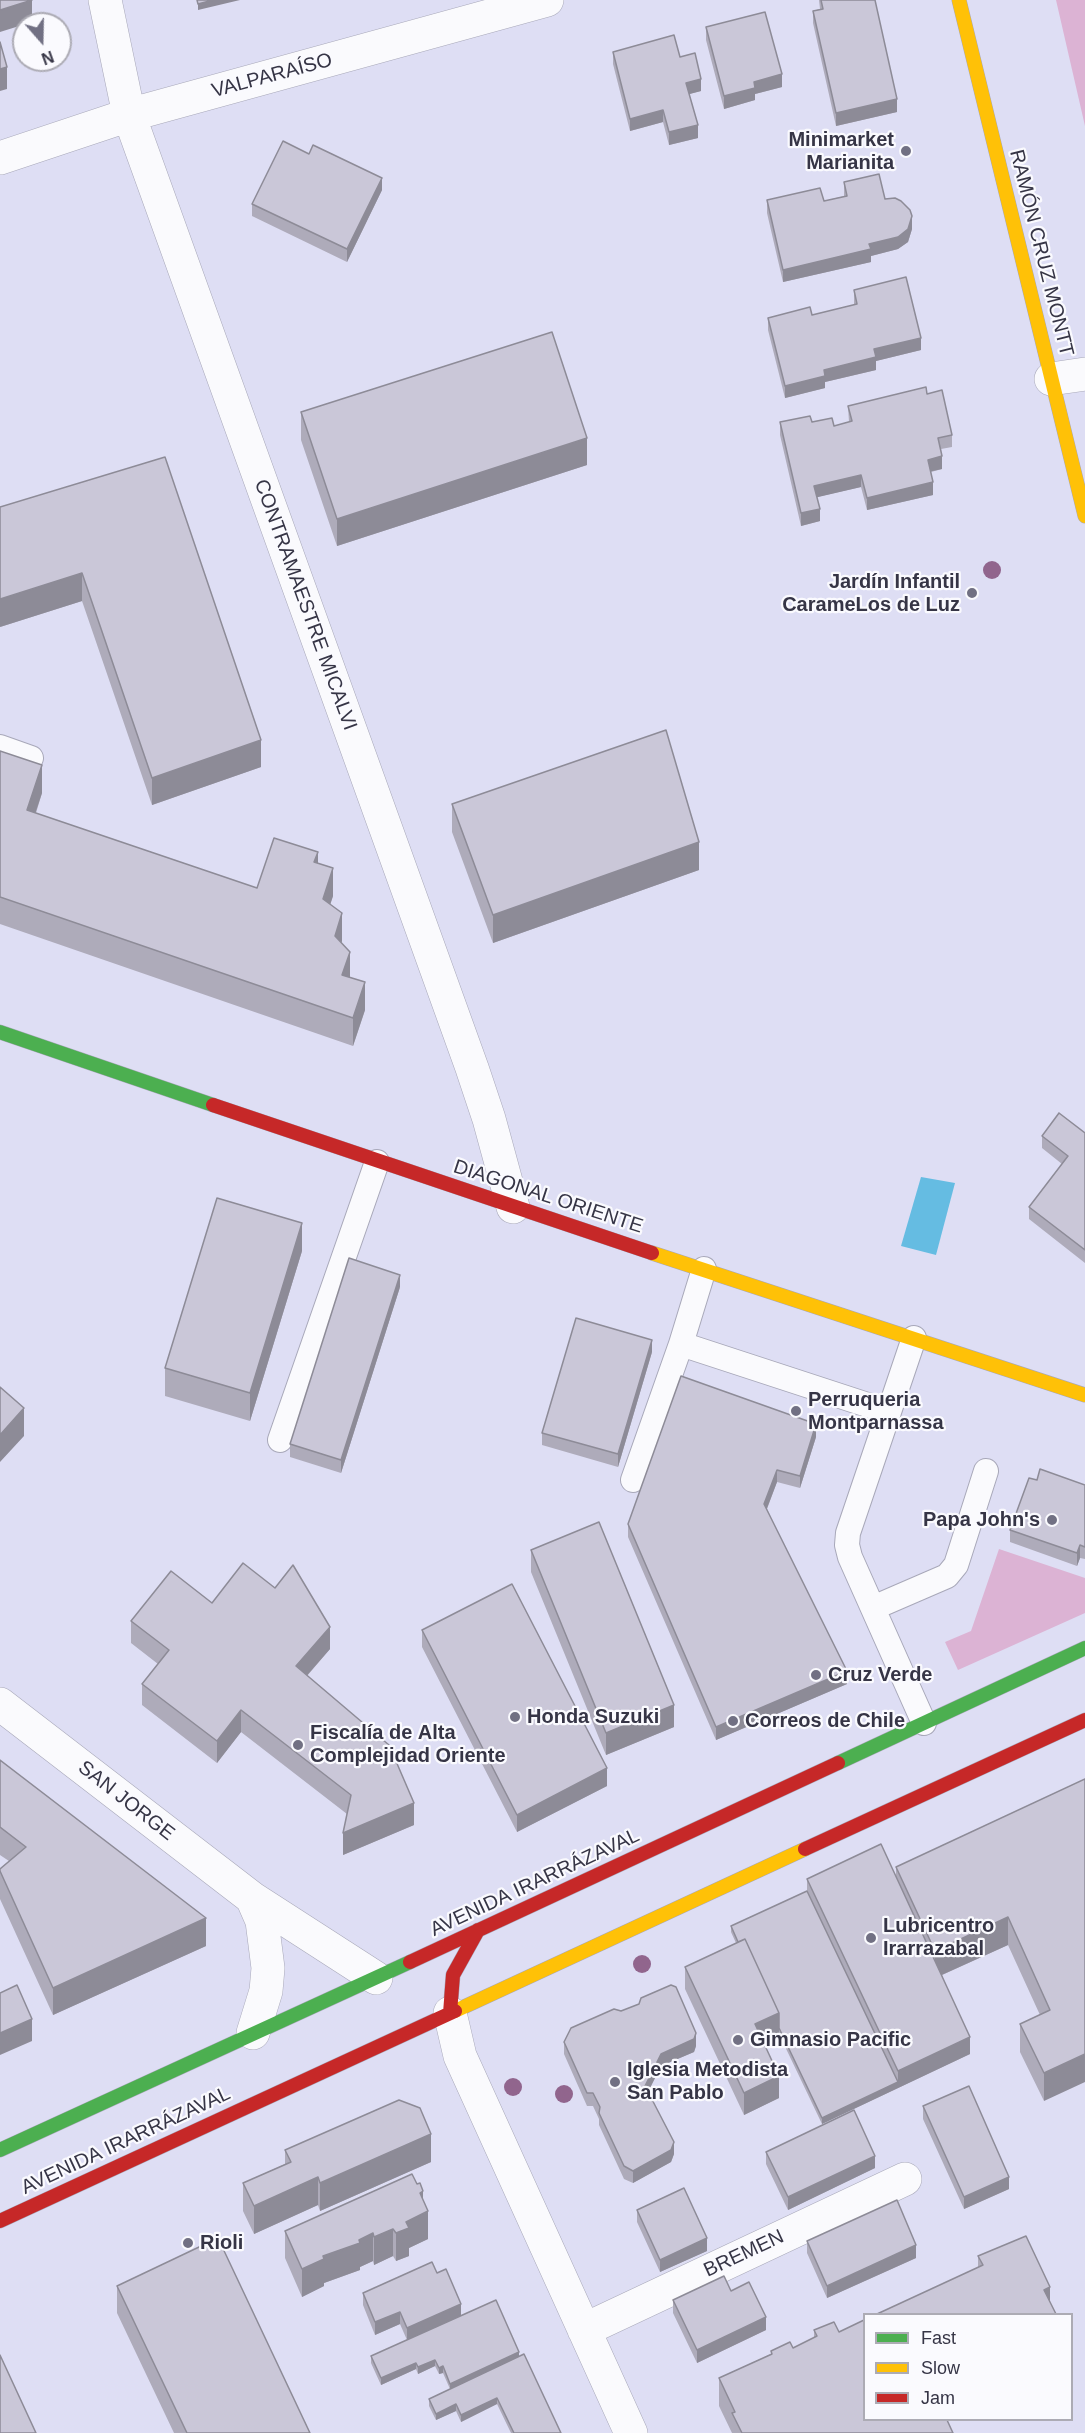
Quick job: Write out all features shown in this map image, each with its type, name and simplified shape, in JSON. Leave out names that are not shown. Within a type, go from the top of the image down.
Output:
[{"type":"main road","name":"RAMÓN CRUZ MONTT","points":[[959,0],[1085,516]]},
{"type":"main road","name":"DIAGONAL ORIENTE","points":[[0,1032],[377,1162],[1085,1395]]},
{"type":"main road","name":"AVENIDA IRARRÁZAVAL","points":[[0,2150],[1085,1648]]},
{"type":"main road","name":"AVENIDA IRARRÁZAVAL","points":[[0,2221],[1085,1720]]},
{"type":"main road","points":[[450,2013],[453,1975],[478,1930]]},
{"type":"street","name":"CONTRAMAESTRE MICALVI","points":[[105,0],[129,115],[472,1068],[489,1119],[513,1207]]},
{"type":"street","name":"VALPARAÍSO","points":[[0,158],[129,115],[547,0]]},
{"type":"street","points":[[1051,379],[1085,374]]},
{"type":"street","name":"SAN JORGE","points":[[0,1704],[252,1898],[376,1978]]},
{"type":"street","points":[[252,1898],[262,1921],[268,1968],[266,1991],[253,2033]]},
{"type":"street","points":[[450,2013],[459,2056],[631,2433]]},
{"type":"street","name":"BREMEN","points":[[584,2330],[905,2179]]},
{"type":"lane","points":[[0,747],[32,758]]},
{"type":"lane","points":[[280,1440],[377,1162]]},
{"type":"lane","points":[[633,1480],[681,1344],[704,1269]]},
{"type":"lane","points":[[914,1338],[848,1533],[847,1545],[850,1557],[924,1723]]},
{"type":"lane","points":[[681,1344],[889,1412]]},
{"type":"lane","points":[[873,1608],[947,1576],[956,1565],[986,1471]]},
{"type":"shaded area","points":[[1056,0],[1085,0],[1085,126]]},
{"type":"shaded area","points":[[999,1549],[1085,1578],[1085,1613],[958,1670],[945,1642],[971,1631]]},
{"type":"water","points":[[921,1177],[955,1183],[936,1255],[901,1246]]},
{"type":"building","points":[[0,0],[32,0],[0,10]]},
{"type":"building","points":[[197,0],[213,0],[198,4]]},
{"type":"building","points":[[821,0],[875,0],[897,99],[836,113],[813,11],[823,9]]},
{"type":"building","points":[[765,12],[782,74],[754,82],[755,88],[724,96],[706,27]]},
{"type":"building","points":[[674,35],[680,57],[695,53],[701,79],[686,83],[698,125],[669,132],[663,110],[630,119],[613,52]]},
{"type":"building","points":[[0,42],[7,67],[0,69]]},
{"type":"building","points":[[283,141],[309,154],[313,145],[382,178],[347,249],[252,204]]},
{"type":"building","points":[[879,174],[885,199],[895,198],[910,210],[912,216],[908,229],[898,237],[869,244],[871,249],[783,270],[767,200],[820,188],[824,201],[847,196],[844,182]]},
{"type":"building","points":[[906,277],[921,338],[874,349],[876,357],[824,370],[825,376],[785,386],[768,318],[810,307],[812,315],[857,304],[854,290]]},
{"type":"building","points":[[552,332],[587,438],[337,519],[301,412]]},
{"type":"building","points":[[926,387],[927,394],[942,390],[952,435],[938,438],[942,456],[928,460],[933,482],[867,498],[861,475],[814,486],[820,509],[801,513],[780,422],[810,416],[812,422],[832,418],[834,426],[852,421],[848,406]]},
{"type":"building","points":[[165,457],[261,740],[152,778],[82,573],[0,599],[0,507]]},
{"type":"building","points":[[666,730],[699,842],[493,915],[452,804]]},
{"type":"building","points":[[0,751],[42,765],[27,810],[257,888],[274,838],[318,852],[314,862],[333,868],[323,899],[342,913],[335,936],[350,952],[342,975],[365,982],[353,1018],[0,897]]},
{"type":"building","points":[[1059,1113],[1085,1133],[1085,1250],[1029,1207],[1068,1156],[1042,1136]]},
{"type":"building","points":[[217,1198],[302,1223],[250,1393],[165,1368]]},
{"type":"building","points":[[349,1258],[400,1275],[341,1460],[290,1444]]},
{"type":"building","points":[[576,1318],[652,1340],[618,1454],[542,1433]]},
{"type":"building","points":[[681,1376],[816,1424],[800,1476],[777,1470],[764,1504],[847,1671],[716,1727],[628,1524]]},
{"type":"building","points":[[0,1387],[24,1408],[0,1435]]},
{"type":"building","name":"Papa John's","points":[[1040,1469],[1085,1485],[1085,1547],[1080,1545],[1077,1553],[1010,1530],[1029,1478],[1037,1480]]},
{"type":"building","points":[[599,1522],[674,1705],[606,1733],[531,1550]]},
{"type":"building","points":[[243,1563],[275,1588],[293,1565],[330,1627],[296,1666],[389,1745],[414,1803],[343,1833],[351,1795],[241,1710],[217,1741],[142,1684],[169,1650],[131,1621],[171,1571],[212,1603]]},
{"type":"building","name":"Honda Suzuki","points":[[512,1584],[607,1768],[517,1815],[422,1630]]},
{"type":"building","points":[[0,1760],[206,1918],[53,1988],[0,1871],[26,1847],[0,1827]]},
{"type":"building","points":[[1085,1779],[1085,2054],[1044,2073],[1020,2024],[1050,2010],[1008,1917],[935,1951],[896,1867]]},
{"type":"building","name":"Lubricentro Irarrazabal","points":[[881,1844],[970,2037],[898,2071],[807,1879]]},
{"type":"building","points":[[807,1891],[898,2082],[822,2118],[779,2028],[779,2013],[745,1939],[738,1942],[731,1926]]},
{"type":"building","name":"Gimnasio Pacific","points":[[745,1939],[779,2013],[755,2024],[779,2076],[744,2093],[685,1967]]},
{"type":"building","points":[[17,1985],[32,2019],[0,2033],[0,1993]]},
{"type":"building","name":"Iglesia Metodista San Pablo","points":[[671,1985],[676,1987],[696,2033],[694,2039],[661,2054],[645,2086],[674,2142],[671,2150],[633,2171],[624,2166],[599,2113],[600,2107],[593,2093],[587,2093],[564,2042],[571,2028],[614,2009],[621,2011],[639,2004],[641,1998]]},
{"type":"building","points":[[969,2086],[1009,2177],[964,2197],[923,2106]]},
{"type":"building","points":[[399,2100],[420,2108],[431,2134],[320,2183],[318,2177],[254,2206],[243,2183],[291,2162],[285,2150]]},
{"type":"building","points":[[854,2110],[875,2156],[788,2197],[766,2152]]},
{"type":"building","points":[[412,2174],[417,2184],[420,2183],[423,2191],[420,2193],[428,2211],[406,2222],[409,2228],[396,2233],[393,2229],[374,2237],[373,2233],[359,2240],[360,2243],[323,2256],[324,2259],[302,2269],[285,2231]]},
{"type":"building","points":[[684,2188],[707,2238],[660,2260],[637,2210]]},
{"type":"building","points":[[897,2200],[916,2245],[827,2286],[807,2241]]},
{"type":"building","points":[[1026,2236],[1050,2287],[1044,2290],[1056,2313],[879,2313],[983,2265],[978,2256]]},
{"type":"building","points":[[218,2238],[310,2433],[187,2433],[117,2286]]},
{"type":"building","points":[[432,2262],[437,2273],[446,2269],[461,2304],[407,2328],[400,2312],[375,2322],[363,2293]]},
{"type":"building","points":[[724,2276],[731,2291],[749,2282],[766,2317],[697,2350],[673,2300]]},
{"type":"building","points":[[496,2300],[519,2352],[450,2384],[443,2366],[439,2368],[435,2360],[418,2367],[416,2363],[381,2378],[371,2356]]},
{"type":"building","points":[[863,2320],[863,2421],[947,2421],[953,2433],[742,2433],[719,2378],[772,2354],[771,2351],[790,2342],[793,2348],[817,2336],[814,2330],[834,2322],[839,2332]]},
{"type":"building","points":[[524,2354],[561,2433],[514,2433],[497,2398],[461,2415],[456,2404],[436,2414],[429,2399]]},
{"type":"building","points":[[0,2355],[36,2433],[0,2433]]},
{"type":"traffic: fast","points":[[0,1032],[213,1105]]},
{"type":"traffic: fast","points":[[838,1763],[1085,1648]]},
{"type":"traffic: fast","points":[[0,2150],[410,1962]]},
{"type":"traffic: slow","points":[[959,0],[1085,516]]},
{"type":"traffic: slow","points":[[652,1253],[1085,1395]]},
{"type":"traffic: slow","points":[[455,2011],[805,1849]]},
{"type":"traffic: jam","points":[[213,1105],[652,1253]]},
{"type":"traffic: jam","points":[[805,1849],[1085,1720]]},
{"type":"traffic: jam","points":[[410,1962],[838,1763]]},
{"type":"traffic: jam","points":[[450,2013],[453,1975],[478,1930]]},
{"type":"traffic: jam","points":[[0,2221],[455,2011]]},
{"type":"place","name":"Minimarket Marianita","points":[[906,151]]},
{"type":"place","name":"Jardín Infantil CarameLos de Luz","points":[[972,593]]},
{"type":"place","name":"Perruqueria Montparnassa","points":[[796,1411]]},
{"type":"place","name":"Papa John's","points":[[1052,1520]]},
{"type":"place","name":"Cruz Verde","points":[[816,1675]]},
{"type":"place","name":"Honda Suzuki","points":[[515,1717]]},
{"type":"place","name":"Correos de Chile","points":[[733,1721]]},
{"type":"place","name":"Fiscalía de Alta Complejidad Oriente","points":[[298,1745]]},
{"type":"place","name":"Lubricentro Irarrazabal","points":[[871,1938]]},
{"type":"place","name":"Gimnasio Pacific","points":[[738,2040]]},
{"type":"place","name":"Iglesia Metodista San Pablo","points":[[615,2082]]},
{"type":"place","name":"Rioli","points":[[188,2243]]}]
